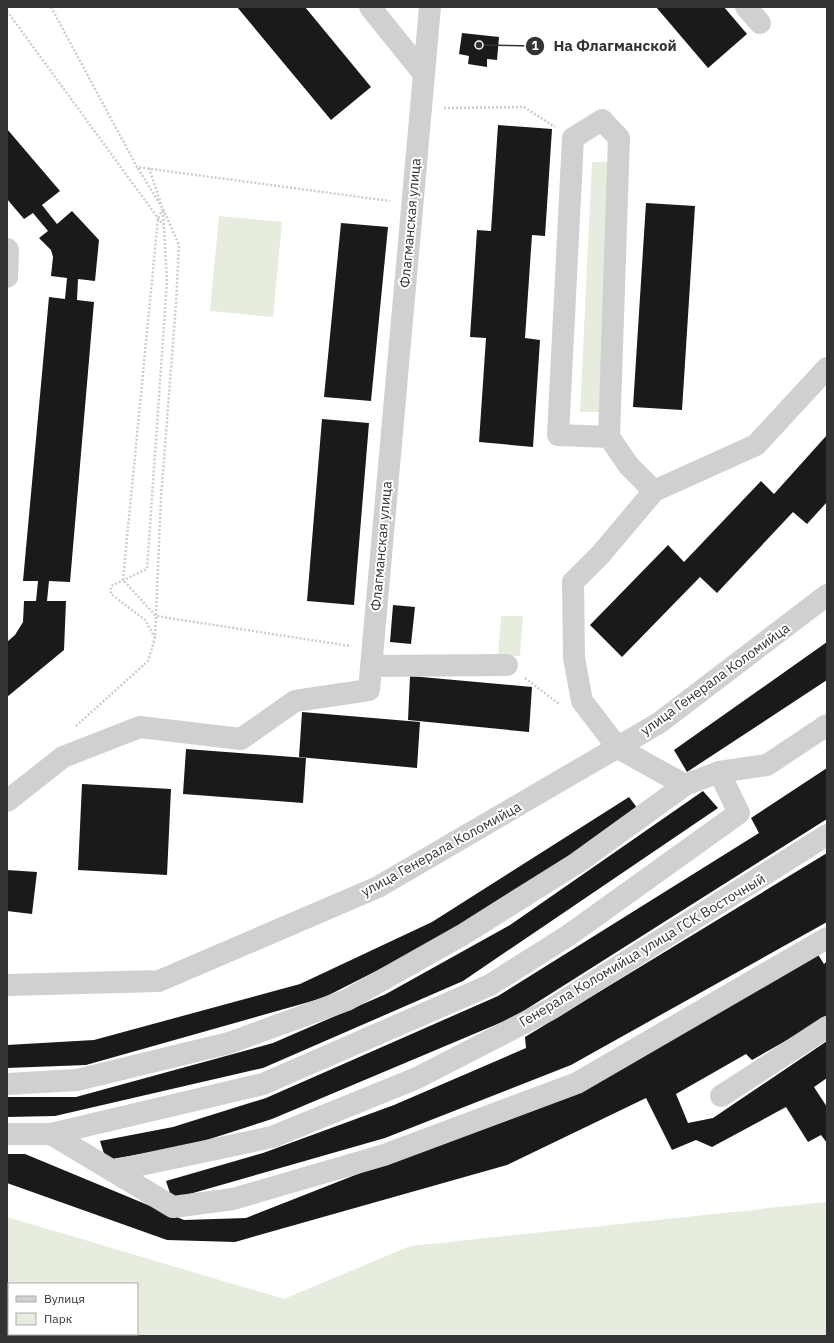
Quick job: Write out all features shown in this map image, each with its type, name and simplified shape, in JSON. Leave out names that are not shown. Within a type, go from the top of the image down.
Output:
[{"type":"street","points":[[370,7],[424,74]]},
{"type":"street","name":"Флагманская улица","points":[[7,801],[63,757],[140,727],[241,739],[295,701],[369,690],[430,7]]},
{"type":"street","points":[[608,437],[558,434],[573,138],[602,120],[619,138],[608,437],[630,466],[654,491]]},
{"type":"street","points":[[7,249],[7,277]]},
{"type":"street","points":[[685,785],[618,748],[582,701],[574,658],[573,582],[601,554],[654,491],[756,444],[827,368]]},
{"type":"street","name":"улица Генерала Коломийца","points":[[7,985],[159,981],[378,887],[660,723],[827,595]]},
{"type":"street","points":[[371,658],[507,665]]},
{"type":"street","points":[[7,1084],[77,1080],[229,1043],[348,1000],[464,934],[576,863],[685,785],[719,772],[767,765],[827,725]]},
{"type":"street","points":[[7,1134],[51,1134],[263,1084],[490,985],[569,935],[739,813],[719,772]]},
{"type":"street","name":"Генерала Коломийца улица ГСК Восточный","points":[[112,1171],[272,1137],[417,1078],[551,1009],[827,835]]},
{"type":"street","points":[[51,1134],[173,1207],[233,1198],[384,1155],[577,1083],[827,938]]},
{"type":"street","points":[[720,1096],[827,1027]]},
{"type":"path","points":[[51,7],[138,167],[163,208],[167,281],[147,569],[111,586],[111,594],[145,620],[155,638]]},
{"type":"path","points":[[7,11],[164,226]]},
{"type":"path","points":[[421,109],[524,107],[573,138]]},
{"type":"path","points":[[138,167],[412,204]]},
{"type":"path","points":[[73,729],[148,661],[155,638],[161,498],[179,245],[163,208],[149,168]]},
{"type":"path","points":[[163,208],[158,218],[123,580],[156,616],[371,658]]},
{"type":"green space","points":[[592,162],[610,162],[599,412],[580,412]]},
{"type":"green space","points":[[219,216],[282,222],[273,317],[210,311]]},
{"type":"green space","points":[[501,616],[523,616],[520,656],[498,656]]},
{"type":"green space","points":[[827,1202],[827,1336],[7,1336],[7,1217],[284,1299],[410,1246]]},
{"type":"building","points":[[237,7],[305,7],[371,87],[331,120]]},
{"type":"building","points":[[656,7],[724,7],[747,34],[708,68]]},
{"type":"building","points":[[462,33],[499,37],[497,60],[487,59],[487,67],[468,64],[469,56],[459,54]]},
{"type":"building","points":[[498,125],[552,129],[545,236],[532,235],[525,338],[540,340],[533,447],[479,442],[486,338],[470,337],[477,230],[491,231]]},
{"type":"building","points":[[7,129],[60,191],[42,205],[57,224],[72,211],[99,240],[95,281],[78,279],[77,300],[94,302],[70,582],[49,581],[47,601],[66,601],[64,650],[7,697],[7,642],[15,635],[23,622],[24,601],[36,601],[38,581],[23,581],[49,297],[65,299],[67,278],[51,276],[53,257],[51,250],[39,238],[48,231],[33,213],[24,219],[7,199]]},
{"type":"building","points":[[646,203],[695,206],[682,410],[633,407]]},
{"type":"building","points":[[341,223],[388,227],[371,401],[324,397]]},
{"type":"building","points":[[322,419],[369,423],[354,605],[307,601]]},
{"type":"building","points":[[827,435],[827,502],[807,524],[793,512],[717,593],[700,577],[622,657],[590,625],[668,545],[684,562],[761,481],[774,494]]},
{"type":"building","points":[[393,605],[415,607],[411,644],[390,642]]},
{"type":"building","points":[[827,642],[827,680],[687,772],[674,750]]},
{"type":"building","points":[[410,676],[532,687],[529,732],[408,720]]},
{"type":"building","points":[[302,712],[420,722],[417,768],[299,757]]},
{"type":"building","points":[[186,749],[306,758],[303,803],[183,794]]},
{"type":"building","points":[[827,768],[827,819],[514,1017],[272,1119],[188,1146],[106,1160],[100,1141],[173,1127],[266,1098],[498,996],[759,833],[751,818]]},
{"type":"building","points":[[82,784],[171,789],[167,875],[78,870]]},
{"type":"building","points":[[703,791],[718,808],[463,981],[263,1068],[55,1116],[7,1117],[7,1097],[76,1097],[273,1043],[386,994],[510,925]]},
{"type":"building","points":[[629,797],[638,809],[469,924],[323,998],[86,1065],[7,1068],[7,1045],[94,1040],[300,984],[432,922]]},
{"type":"building","points":[[827,853],[827,922],[571,1065],[385,1138],[172,1199],[166,1181],[263,1153],[394,1105],[526,1048],[525,1037]]},
{"type":"building","points":[[7,870],[37,872],[32,914],[7,911]]},
{"type":"building","points":[[817,953],[824,964],[827,961],[827,1015],[805,1030],[752,1060],[746,1054],[676,1094],[688,1123],[713,1118],[827,1041],[827,1078],[814,1087],[827,1107],[827,1143],[821,1135],[808,1142],[786,1107],[712,1147],[696,1140],[672,1150],[646,1098],[507,1165],[235,1242],[167,1240],[7,1183],[7,1154],[25,1154],[184,1220],[246,1218],[615,1073]]},
{"type":"place","name":"На Флагманской","points":[[479,45]]}]
